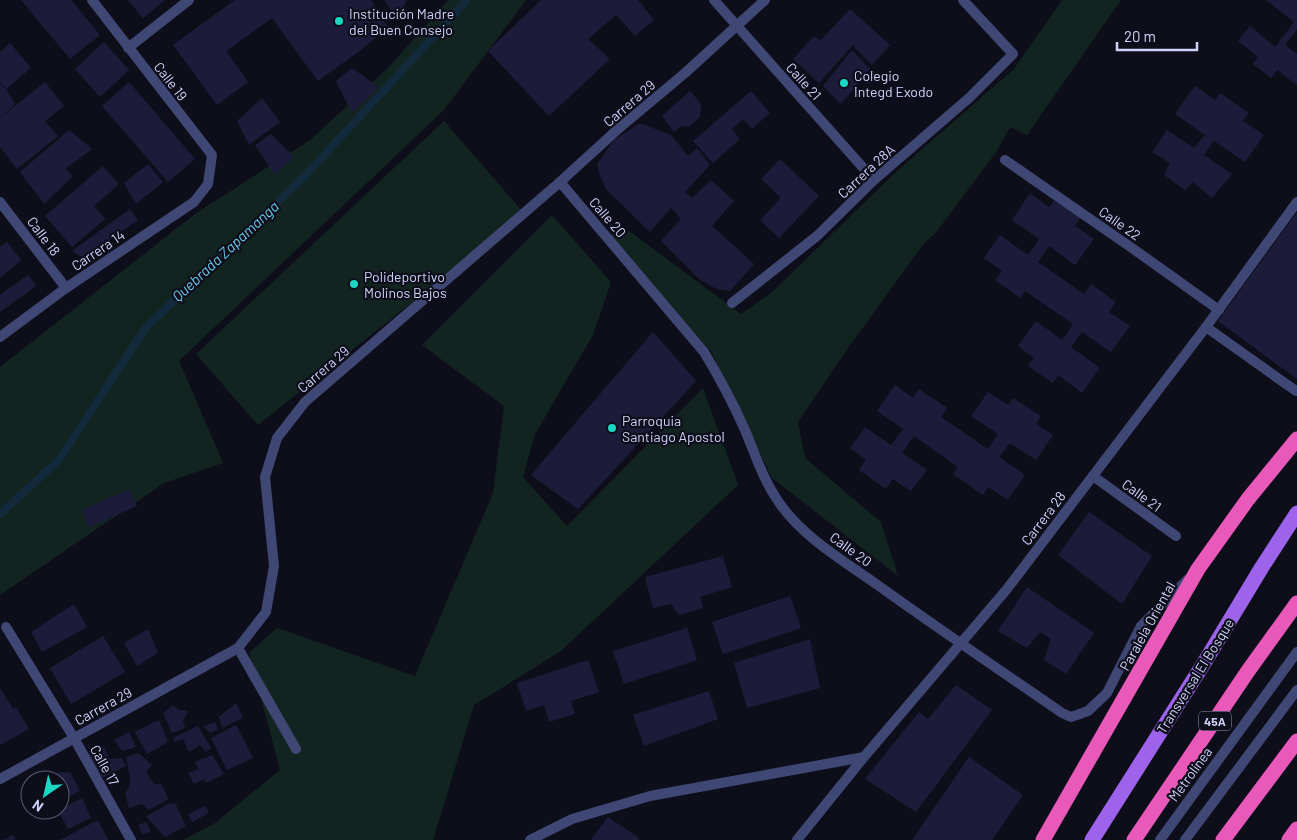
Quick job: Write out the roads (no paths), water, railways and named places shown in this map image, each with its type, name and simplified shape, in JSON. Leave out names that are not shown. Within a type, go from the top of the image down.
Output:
[{"type":"highway","name":"Paralela Oriental","points":[[1044,840],[1198,568],[1248,499],[1297,439]]},
{"type":"highway","name":"45A","points":[[1134,840],[1248,671],[1297,603]]},
{"type":"highway","points":[[1223,840],[1297,740]]},
{"type":"highway","points":[[1289,840],[1297,829]]},
{"type":"main road","name":"Transversal El Bosque","points":[[1092,840],[1204,663],[1272,550],[1297,513]]},
{"type":"street","name":"Calle 19","points":[[92,0],[212,155],[208,184]]},
{"type":"street","points":[[128,48],[189,0]]},
{"type":"street","name":"Calle 21","points":[[714,0],[874,180]]},
{"type":"street","name":"Carrera 29","points":[[0,779],[238,648],[266,612],[274,566],[265,477],[277,438],[305,402],[685,73],[765,0]]},
{"type":"street","name":"Carrera 28A","points":[[732,303],[818,236],[874,180],[969,98],[1014,54],[963,0]]},
{"type":"street","name":"Calle 22","points":[[1005,160],[1219,310]]},
{"type":"street","name":"Calle 20","points":[[560,182],[704,352],[745,430],[763,477],[778,502],[796,523],[828,550],[960,644],[1062,713],[1071,717],[1088,711],[1107,693],[1141,626],[1198,568]]},
{"type":"street","name":"Carrera 14","points":[[0,337],[66,288],[194,202],[208,184]]},
{"type":"street","name":"Calle 18","points":[[0,202],[66,288]]},
{"type":"street","name":"Carrera 28","points":[[797,840],[864,756],[1007,588],[1219,310],[1297,202]]},
{"type":"street","points":[[1206,327],[1296,391]]},
{"type":"street","name":"Calle 21","points":[[1093,476],[1176,536]]},
{"type":"street","name":"Calle 17","points":[[6,627],[74,738],[131,840]]},
{"type":"street","points":[[238,648],[296,749]]},
{"type":"street","name":"Metrolínea","points":[[1160,840],[1297,652]]},
{"type":"street","points":[[1185,840],[1297,690]]},
{"type":"street","points":[[530,840],[572,819],[650,796],[864,756]]},
{"type":"waterway","name":"Quebrada Zapamanga","points":[[0,514],[59,460],[146,327],[304,177],[467,0]]},
{"type":"place","name":"Institución Madre del Buen Consejo","points":[[339,21]]},
{"type":"place","name":"Colegio Integd Exodo","points":[[844,83]]},
{"type":"place","name":"Polideportivo Molinos Bajos","points":[[354,284]]},
{"type":"place","name":"Parroquia Santiago Apostol","points":[[612,428]]}]
